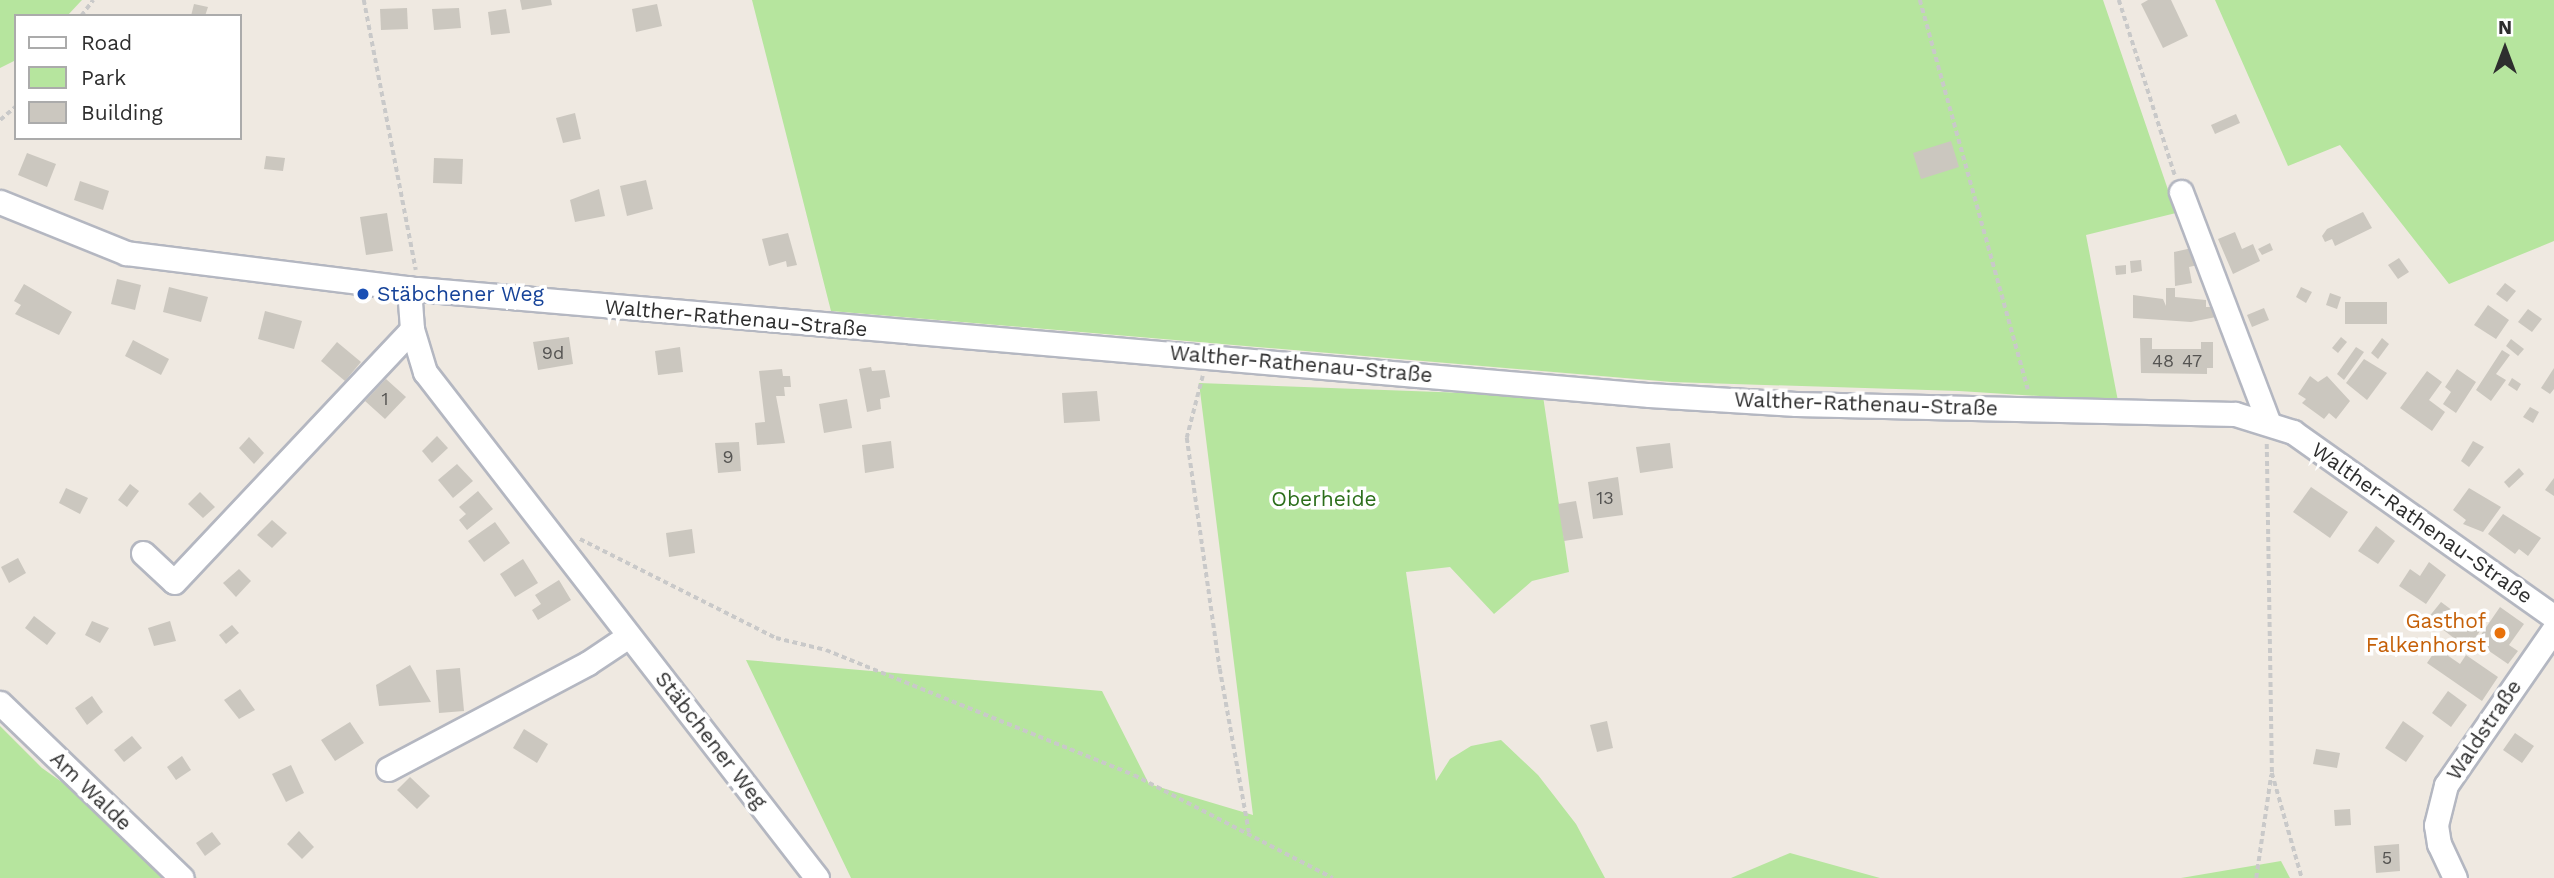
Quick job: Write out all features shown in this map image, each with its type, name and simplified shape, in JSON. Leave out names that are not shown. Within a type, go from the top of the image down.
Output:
[{"type":"street","points":[[2180,192],[2268,421]]},
{"type":"street","name":"Walther-Rathenau-Straße","points":[[0,202],[126,253],[413,289],[1662,396],[2198,411],[2268,421],[2293,432],[2554,617]]},
{"type":"street","name":"Stäbchener Weg","points":[[413,289],[411,329],[425,372],[626,637],[675,689],[817,878]]},
{"type":"street","points":[[143,552],[174,582],[411,329]]},
{"type":"street","name":"Waldstraße","points":[[2455,878],[2439,844],[2436,825],[2446,785],[2554,629]]},
{"type":"street","points":[[388,769],[588,663],[626,637]]},
{"type":"street","name":"Am Walde","points":[[0,703],[182,878]]},
{"type":"path","points":[[364,0],[413,289]]},
{"type":"path","points":[[1920,0],[2033,408]]},
{"type":"path","points":[[2119,0],[2180,192]]},
{"type":"path","points":[[0,120],[14,108]]},
{"type":"path","points":[[1205,356],[1187,438],[1220,669],[1249,832]]},
{"type":"path","points":[[2256,878],[2272,773],[2268,421]]},
{"type":"path","points":[[577,538],[776,638],[826,650],[1134,775],[1249,832],[1333,878]]},
{"type":"path","points":[[2272,773],[2302,878]]},
{"type":"green space","points":[[0,0],[82,0],[69,14],[14,14],[14,61],[0,68]]},
{"type":"green space","points":[[752,0],[2103,0],[2176,213],[2086,235],[2118,401],[1959,391],[1672,382],[831,311]]},
{"type":"green space","points":[[2215,0],[2554,0],[2554,241],[2449,284],[2340,145],[2288,166]]},
{"type":"green space","name":"Oberheide","points":[[1199,383],[1543,396],[1569,572],[1532,581],[1494,614],[1450,567],[1406,572],[1436,781],[1450,759],[1471,746],[1501,740],[1538,775],[1576,824],[1605,878],[851,878],[746,660],[1102,691],[1149,784],[1253,815]]},
{"type":"green space","points":[[0,726],[42,768],[197,878],[0,878]]},
{"type":"green space","points":[[1790,853],[1880,878],[1731,878]]},
{"type":"green space","points":[[2281,861],[2290,878],[2181,878]]},
{"type":"building","points":[[520,0],[551,0],[552,5],[522,10]]},
{"type":"building","points":[[2148,0],[2171,0],[2188,36],[2163,48],[2141,4]]},
{"type":"building","points":[[194,4],[208,7],[206,14],[192,14]]},
{"type":"building","points":[[657,4],[662,26],[636,32],[632,9]]},
{"type":"building","points":[[407,8],[408,29],[381,30],[380,9]]},
{"type":"building","points":[[459,8],[461,28],[434,30],[432,9]]},
{"type":"building","points":[[506,9],[510,33],[491,35],[488,12]]},
{"type":"building","points":[[575,113],[581,139],[563,143],[556,118]]},
{"type":"building","points":[[2236,114],[2240,123],[2215,134],[2211,125]]},
{"type":"building","points":[[1951,141],[1959,167],[1921,179],[1913,153]]},
{"type":"building","points":[[27,153],[56,164],[47,187],[18,175]]},
{"type":"building","points":[[266,156],[285,158],[283,171],[264,169]]},
{"type":"building","points":[[434,158],[463,159],[462,184],[433,183]]},
{"type":"building","points":[[646,180],[653,209],[627,216],[620,186]]},
{"type":"building","points":[[80,181],[109,191],[103,210],[74,200]]},
{"type":"building","points":[[599,189],[605,216],[575,222],[570,200]]},
{"type":"building","points":[[2363,212],[2372,228],[2335,246],[2332,239],[2325,242],[2322,236],[2327,229]]},
{"type":"building","points":[[387,213],[393,251],[366,255],[360,217]]},
{"type":"building","points":[[2235,232],[2242,249],[2253,244],[2260,261],[2233,274],[2218,239]]},
{"type":"building","points":[[788,233],[797,265],[787,267],[786,261],[769,266],[762,239]]},
{"type":"building","points":[[2270,243],[2273,250],[2262,255],[2258,249]]},
{"type":"building","points":[[2192,248],[2198,265],[2189,267],[2192,283],[2175,286],[2174,252]]},
{"type":"building","points":[[2399,258],[2409,272],[2398,279],[2388,265]]},
{"type":"building","points":[[2141,260],[2142,271],[2131,273],[2130,261]]},
{"type":"building","points":[[2126,265],[2126,274],[2116,275],[2115,266]]},
{"type":"building","points":[[117,279],[141,285],[135,310],[111,304]]},
{"type":"building","points":[[2505,283],[2516,291],[2507,302],[2496,294]]},
{"type":"building","points":[[24,284],[72,312],[59,335],[15,314],[21,305],[14,301]]},
{"type":"building","points":[[169,287],[208,297],[201,322],[163,312]]},
{"type":"building","points":[[2301,287],[2312,292],[2306,303],[2296,297]]},
{"type":"building","points":[[2166,288],[2175,288],[2175,297],[2206,300],[2206,307],[2216,307],[2216,317],[2191,322],[2133,318],[2133,295],[2163,299],[2166,306]]},
{"type":"building","points":[[2330,293],[2341,297],[2337,309],[2326,305]]},
{"type":"building","points":[[2345,302],[2387,302],[2387,324],[2345,324]]},
{"type":"building","points":[[2488,305],[2509,320],[2496,339],[2474,325]]},
{"type":"building","points":[[2264,308],[2269,320],[2252,327],[2247,315]]},
{"type":"building","points":[[2528,309],[2542,319],[2532,332],[2518,322]]},
{"type":"building","points":[[265,311],[302,321],[294,349],[258,339]]},
{"type":"building","points":[[569,337],[573,364],[538,370],[533,342]]},
{"type":"building","points":[[2341,337],[2347,342],[2338,353],[2332,348]]},
{"type":"building","points":[[2140,338],[2152,338],[2152,349],[2201,349],[2201,342],[2213,342],[2213,368],[2207,368],[2207,374],[2141,373]]},
{"type":"building","points":[[2382,338],[2389,344],[2378,359],[2371,353]]},
{"type":"building","points":[[2511,339],[2524,349],[2518,356],[2506,346]]},
{"type":"building","points":[[133,340],[169,359],[161,375],[125,356]]},
{"type":"building","points":[[337,342],[361,362],[345,381],[321,361]]},
{"type":"building","points":[[680,347],[683,372],[658,375],[655,351]]},
{"type":"building","points":[[2356,347],[2364,352],[2344,380],[2337,374]]},
{"type":"building","points":[[2502,350],[2510,355],[2496,374],[2506,380],[2491,401],[2476,390]]},
{"type":"building","points":[[2364,359],[2387,373],[2367,400],[2346,383]]},
{"type":"building","points":[[871,367],[872,371],[885,370],[890,397],[880,399],[881,409],[867,412],[859,369]]},
{"type":"building","points":[[2554,368],[2554,389],[2550,394],[2541,388]]},
{"type":"building","points":[[782,369],[783,376],[790,376],[791,387],[784,387],[785,396],[776,396],[785,443],[757,445],[755,423],[765,422],[759,371]]},
{"type":"building","points":[[2457,369],[2476,382],[2456,413],[2443,404],[2451,392],[2445,387]]},
{"type":"building","points":[[2427,371],[2442,382],[2429,400],[2445,412],[2432,431],[2400,408]]},
{"type":"building","points":[[2310,376],[2318,382],[2327,376],[2350,401],[2336,419],[2329,413],[2324,419],[2302,403],[2306,399],[2298,394]]},
{"type":"building","points":[[2512,378],[2521,384],[2517,391],[2508,385]]},
{"type":"building","points":[[386,379],[406,397],[385,419],[365,401]]},
{"type":"building","points":[[1097,391],[1100,421],[1064,423],[1062,393]]},
{"type":"building","points":[[847,399],[852,428],[824,433],[819,404]]},
{"type":"building","points":[[2530,407],[2539,412],[2533,423],[2523,417]]},
{"type":"building","points":[[437,436],[448,448],[432,463],[422,451]]},
{"type":"building","points":[[249,437],[264,453],[254,464],[239,448]]},
{"type":"building","points":[[891,441],[894,468],[865,473],[862,445]]},
{"type":"building","points":[[2473,441],[2484,447],[2469,467],[2461,461]]},
{"type":"building","points":[[739,442],[741,471],[718,473],[715,443]]},
{"type":"building","points":[[1670,443],[1673,468],[1640,473],[1636,447]]},
{"type":"building","points":[[457,464],[473,481],[453,498],[438,480]]},
{"type":"building","points":[[2519,468],[2524,474],[2509,488],[2504,482]]},
{"type":"building","points":[[1618,477],[1623,515],[1593,519],[1588,482]]},
{"type":"building","points":[[2554,478],[2554,496],[2545,490]]},
{"type":"building","points":[[130,484],[139,491],[127,507],[118,500]]},
{"type":"building","points":[[2311,487],[2348,512],[2330,538],[2293,512]]},
{"type":"building","points":[[66,488],[88,498],[80,514],[59,503]]},
{"type":"building","points":[[2469,488],[2501,507],[2483,532],[2463,524],[2466,520],[2453,510]]},
{"type":"building","points":[[478,491],[493,509],[467,530],[459,520],[466,514],[459,507]]},
{"type":"building","points":[[200,492],[215,507],[203,518],[188,504]]},
{"type":"building","points":[[1576,501],[1583,538],[1564,541],[1558,504]]},
{"type":"building","points":[[2503,514],[2541,538],[2528,556],[2519,549],[2515,554],[2488,534]]},
{"type":"building","points":[[272,520],[287,533],[272,548],[257,535]]},
{"type":"building","points":[[495,522],[510,543],[484,562],[468,541]]},
{"type":"building","points":[[2376,526],[2395,541],[2378,564],[2358,551]]},
{"type":"building","points":[[692,529],[695,553],[669,557],[666,533]]},
{"type":"building","points":[[18,558],[26,573],[9,583],[1,567]]},
{"type":"building","points":[[523,559],[538,583],[515,597],[500,574]]},
{"type":"building","points":[[2429,562],[2446,575],[2426,604],[2399,586],[2410,569],[2420,576]]},
{"type":"building","points":[[239,569],[251,581],[236,597],[223,583]]},
{"type":"building","points":[[559,580],[571,600],[538,620],[532,610],[541,604],[535,595]]},
{"type":"building","points":[[2441,602],[2480,631],[2468,649],[2428,618]]},
{"type":"building","name":"Gasthof Falkenhorst","points":[[2500,607],[2524,624],[2509,645],[2518,651],[2508,664],[2476,642]]},
{"type":"building","points":[[34,616],[56,633],[47,645],[25,628]]},
{"type":"building","points":[[92,621],[109,628],[100,643],[85,635]]},
{"type":"building","points":[[170,621],[176,641],[154,646],[148,628]]},
{"type":"building","points":[[232,625],[239,633],[226,644],[219,635]]},
{"type":"building","points":[[2437,648],[2460,664],[2466,655],[2498,677],[2482,701],[2427,663]]},
{"type":"building","points":[[410,665],[431,702],[379,706],[376,685]]},
{"type":"building","points":[[460,668],[464,711],[439,713],[436,670]]},
{"type":"building","points":[[240,689],[255,710],[239,719],[224,700]]},
{"type":"building","points":[[2448,691],[2467,705],[2451,727],[2432,713]]},
{"type":"building","points":[[92,696],[103,712],[87,725],[75,708]]},
{"type":"building","points":[[1607,721],[1613,748],[1597,752],[1590,725]]},
{"type":"building","points":[[2403,721],[2424,736],[2406,762],[2385,748]]},
{"type":"building","points":[[350,722],[364,743],[335,761],[321,740]]},
{"type":"building","points":[[524,729],[548,744],[537,763],[513,748]]},
{"type":"building","points":[[2515,733],[2534,746],[2522,763],[2503,750]]},
{"type":"building","points":[[132,736],[142,748],[124,762],[114,750]]},
{"type":"building","points":[[2316,749],[2340,753],[2337,768],[2313,764]]},
{"type":"building","points":[[182,756],[191,770],[176,780],[167,767]]},
{"type":"building","points":[[291,765],[304,793],[286,802],[272,774]]},
{"type":"building","points":[[410,777],[430,796],[417,809],[397,790]]},
{"type":"building","points":[[2350,809],[2351,825],[2335,826],[2334,810]]},
{"type":"building","points":[[299,831],[314,847],[302,859],[287,844]]},
{"type":"building","points":[[212,832],[221,844],[205,856],[196,843]]},
{"type":"building","points":[[2399,844],[2400,871],[2376,873],[2374,846]]},
{"type":"place","name":"Stäbchener Weg","points":[[363,294]]},
{"type":"place","name":"Gasthof Falkenhorst","points":[[2500,633]]}]
